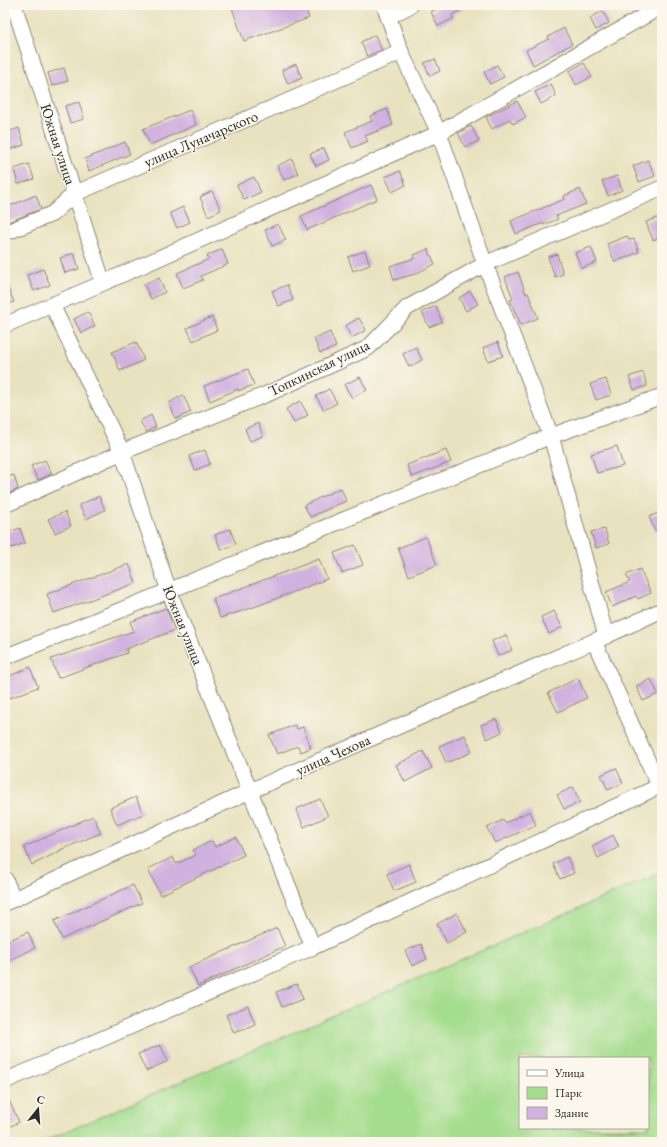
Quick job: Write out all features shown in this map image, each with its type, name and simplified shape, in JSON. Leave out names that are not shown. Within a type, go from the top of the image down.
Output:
[{"type":"street","name":"Южная улица","points":[[14,5],[103,283]]},
{"type":"street","points":[[5,1081],[313,947],[660,785],[600,638],[551,436],[485,264],[439,133],[402,52],[386,11],[411,5]]},
{"type":"street","points":[[5,325],[103,283],[439,133],[662,6]]},
{"type":"street","name":"улица Луначарского","points":[[5,233],[52,214],[74,194],[402,52]]},
{"type":"street","name":"Топкинская улица","points":[[5,505],[122,452],[272,392],[368,348],[408,308],[485,264],[662,188]]},
{"type":"street","name":"Южная улица","points":[[52,305],[122,452],[169,591],[313,947]]},
{"type":"street","points":[[5,658],[551,436],[662,396]]},
{"type":"street","name":"улица Чехова","points":[[9,901],[250,791],[662,610]]},
{"type":"street","points":[[5,879],[9,901]]},
{"type":"green space","points":[[662,872],[662,1142],[42,1142]]},
{"type":"building","points":[[231,5],[304,5],[309,18],[244,41]]},
{"type":"building","points":[[443,5],[471,5],[452,15],[454,18],[438,26],[431,12]]},
{"type":"building","points":[[603,11],[609,23],[596,30],[590,18]]},
{"type":"building","points":[[564,28],[572,44],[533,65],[526,50],[549,39],[548,37]]},
{"type":"building","points":[[375,35],[382,50],[367,56],[361,42]]},
{"type":"building","points":[[435,59],[440,71],[430,76],[424,63]]},
{"type":"building","points":[[584,63],[592,77],[576,85],[569,71]]},
{"type":"building","points":[[296,64],[302,78],[288,84],[282,70]]},
{"type":"building","points":[[497,65],[504,77],[490,84],[484,72]]},
{"type":"building","points":[[64,68],[68,81],[52,86],[48,73]]},
{"type":"building","points":[[551,84],[556,96],[541,104],[535,92]]},
{"type":"building","points":[[517,101],[526,117],[513,124],[510,119],[492,129],[486,117]]},
{"type":"building","points":[[79,102],[84,119],[70,123],[65,106]]},
{"type":"building","points":[[387,109],[393,125],[365,136],[368,141],[352,148],[345,132],[372,121],[370,116]]},
{"type":"building","points":[[190,110],[196,125],[150,145],[143,129]]},
{"type":"building","points":[[471,126],[479,141],[465,147],[458,133]]},
{"type":"building","points":[[19,128],[24,145],[9,150],[5,133]]},
{"type":"building","points":[[125,142],[130,154],[89,171],[85,159]]},
{"type":"building","points":[[324,148],[329,160],[316,166],[310,154]]},
{"type":"building","points":[[292,159],[298,174],[284,180],[277,166]]},
{"type":"building","points":[[648,160],[655,176],[639,182],[633,166]]},
{"type":"building","points":[[29,164],[34,179],[18,184],[14,169]]},
{"type":"building","points":[[400,171],[406,185],[392,192],[385,177]]},
{"type":"building","points":[[617,176],[622,190],[608,196],[602,181]]},
{"type":"building","points":[[254,177],[261,192],[244,200],[237,185]]},
{"type":"building","points":[[371,185],[377,199],[307,230],[301,216]]},
{"type":"building","points":[[580,189],[586,204],[556,216],[558,219],[543,225],[543,223],[516,234],[511,221],[565,199],[564,196]]},
{"type":"building","points":[[212,191],[221,210],[208,216],[200,197]]},
{"type":"building","points":[[36,195],[41,209],[8,222],[5,216],[5,208]]},
{"type":"building","points":[[183,207],[190,222],[177,228],[170,213]]},
{"type":"building","points":[[662,216],[662,237],[653,240],[646,222]]},
{"type":"building","points":[[278,224],[286,240],[272,246],[265,230]]},
{"type":"building","points":[[627,236],[629,240],[634,239],[639,252],[615,262],[607,244]]},
{"type":"building","points":[[591,247],[597,262],[582,268],[575,253]]},
{"type":"building","points":[[222,249],[228,264],[201,276],[203,280],[183,288],[177,273],[209,259],[207,256]]},
{"type":"building","points":[[428,249],[435,264],[415,274],[394,280],[390,266],[415,258],[414,255]]},
{"type":"building","points":[[365,251],[370,265],[353,271],[348,257]]},
{"type":"building","points":[[74,253],[79,269],[65,273],[60,258]]},
{"type":"building","points":[[557,254],[563,274],[555,277],[548,257]]},
{"type":"building","points":[[43,269],[50,285],[34,291],[27,275]]},
{"type":"building","points":[[518,272],[526,294],[528,293],[538,318],[521,325],[510,300],[513,299],[505,277]]},
{"type":"building","points":[[159,278],[165,292],[151,299],[144,284]]},
{"type":"building","points":[[5,280],[14,302],[5,306]]},
{"type":"building","points":[[287,285],[293,300],[278,306],[272,291]]},
{"type":"building","points":[[470,291],[478,304],[466,311],[459,298]]},
{"type":"building","points":[[436,306],[442,322],[429,327],[422,312]]},
{"type":"building","points":[[88,312],[95,326],[81,333],[74,319]]},
{"type":"building","points":[[212,317],[217,330],[193,341],[187,328]]},
{"type":"building","points":[[359,318],[366,330],[352,338],[345,326]]},
{"type":"building","points":[[330,332],[336,347],[320,353],[314,339]]},
{"type":"building","points":[[136,342],[144,360],[120,371],[112,352]]},
{"type":"building","points":[[498,342],[503,356],[488,361],[483,348]]},
{"type":"building","points":[[416,347],[422,360],[409,367],[403,354]]},
{"type":"building","points":[[248,369],[254,385],[238,391],[238,389],[210,401],[204,386]]},
{"type":"building","points":[[643,372],[647,386],[634,390],[629,377]]},
{"type":"building","points":[[360,377],[367,390],[352,398],[344,385]]},
{"type":"building","points":[[606,379],[611,395],[596,400],[590,384]]},
{"type":"building","points":[[329,389],[337,403],[324,410],[316,396]]},
{"type":"building","points":[[183,395],[191,412],[176,419],[169,403]]},
{"type":"building","points":[[300,401],[308,415],[294,423],[286,409]]},
{"type":"building","points":[[151,415],[156,427],[146,432],[140,421]]},
{"type":"building","points":[[258,423],[263,436],[250,441],[245,429]]},
{"type":"building","points":[[617,446],[623,466],[597,473],[591,454]]},
{"type":"building","points":[[205,450],[210,464],[195,470],[189,456]]},
{"type":"building","points":[[446,450],[451,462],[412,477],[407,465]]},
{"type":"building","points":[[45,460],[52,474],[38,480],[31,466]]},
{"type":"building","points":[[14,475],[18,489],[5,495],[5,478]]},
{"type":"building","points":[[341,488],[346,501],[310,517],[304,505]]},
{"type":"building","points":[[99,496],[105,510],[86,519],[79,505]]},
{"type":"building","points":[[662,511],[662,528],[655,531],[649,517]]},
{"type":"building","points":[[65,512],[71,526],[55,533],[48,519]]},
{"type":"building","points":[[20,528],[25,543],[11,548],[6,533]]},
{"type":"building","points":[[230,529],[236,544],[221,550],[215,535]]},
{"type":"building","points":[[605,529],[609,544],[596,548],[591,532]]},
{"type":"building","points":[[426,537],[437,565],[409,576],[398,548]]},
{"type":"building","points":[[355,545],[363,565],[342,573],[334,553]]},
{"type":"building","points":[[319,559],[327,579],[257,606],[220,618],[213,599]]},
{"type":"building","points":[[129,564],[136,583],[54,613],[47,594]]},
{"type":"building","points":[[640,569],[651,593],[638,599],[636,596],[612,607],[606,592],[630,582],[626,575]]},
{"type":"building","points":[[166,608],[175,630],[126,649],[127,653],[58,678],[51,659],[134,631],[130,622]]},
{"type":"building","points":[[554,611],[562,627],[549,634],[541,617]]},
{"type":"building","points":[[506,635],[512,650],[498,656],[492,641]]},
{"type":"building","points":[[30,667],[38,687],[10,698],[5,686],[5,678]]},
{"type":"building","points":[[578,678],[587,698],[558,712],[548,693]]},
{"type":"building","points":[[651,679],[658,694],[643,701],[636,686]]},
{"type":"building","points":[[496,719],[502,732],[487,739],[481,725]]},
{"type":"building","points":[[295,725],[297,729],[303,727],[311,748],[301,752],[298,746],[277,754],[269,735]]},
{"type":"building","points":[[465,735],[472,752],[446,763],[439,746]]},
{"type":"building","points":[[423,751],[432,768],[405,782],[396,765]]},
{"type":"building","points":[[616,768],[623,783],[608,790],[601,775]]},
{"type":"building","points":[[573,787],[580,802],[564,809],[557,795]]},
{"type":"building","points":[[136,797],[143,814],[117,825],[110,808]]},
{"type":"building","points":[[320,799],[328,816],[304,827],[296,809]]},
{"type":"building","points":[[530,811],[536,825],[495,843],[487,828],[503,820],[505,823]]},
{"type":"building","points":[[93,816],[101,833],[60,850],[32,865],[24,847]]},
{"type":"building","points":[[613,835],[619,847],[598,858],[592,846]]},
{"type":"building","points":[[236,837],[244,855],[160,895],[148,869],[173,857],[176,864],[196,855],[193,850],[212,841],[215,847]]},
{"type":"building","points":[[567,857],[574,873],[560,879],[553,864]]},
{"type":"building","points":[[409,864],[416,882],[394,891],[387,874]]},
{"type":"building","points":[[133,885],[142,903],[62,939],[54,921]]},
{"type":"building","points":[[457,913],[467,932],[447,943],[437,924]]},
{"type":"building","points":[[277,928],[285,946],[198,986],[189,967]]},
{"type":"building","points":[[28,932],[35,948],[5,962],[5,942]]},
{"type":"building","points":[[421,944],[427,959],[412,966],[405,951]]},
{"type":"building","points":[[297,984],[303,999],[282,1007],[276,992]]},
{"type":"building","points":[[248,1006],[255,1024],[234,1033],[226,1015]]},
{"type":"building","points":[[160,1045],[168,1061],[146,1071],[138,1054]]},
{"type":"building","points":[[5,1092],[19,1122],[5,1129]]}]
